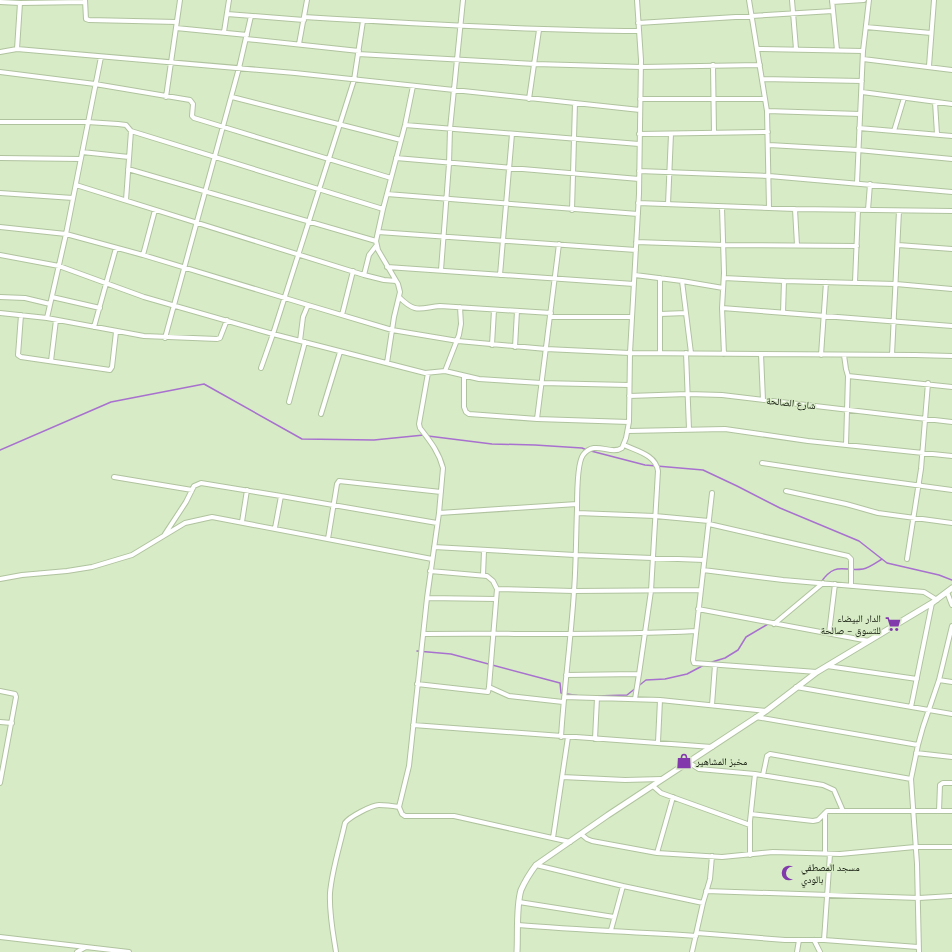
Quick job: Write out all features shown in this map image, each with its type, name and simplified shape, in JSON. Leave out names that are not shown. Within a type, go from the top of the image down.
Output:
[{"type":"street","points":[[166,97],[180,0]]},
{"type":"street","points":[[224,32],[229,0]]},
{"type":"street","points":[[299,44],[307,0]]},
{"type":"street","points":[[441,270],[447,200],[450,129],[463,0]]},
{"type":"street","points":[[561,737],[574,591],[579,463],[582,455],[595,448],[620,449],[624,445],[629,422],[630,353],[639,179],[641,67],[637,0]]},
{"type":"street","points":[[749,0],[765,99],[768,132],[769,208]]},
{"type":"street","points":[[792,0],[796,49]]},
{"type":"street","points":[[837,50],[832,1],[864,0]]},
{"type":"street","points":[[857,183],[863,51],[869,0]]},
{"type":"street","points":[[929,66],[934,0]]},
{"type":"street","points":[[0,2],[20,3],[85,1],[85,16],[86,19],[89,20],[177,22]]},
{"type":"street","points":[[17,49],[20,3]]},
{"type":"street","points":[[638,23],[833,11]]},
{"type":"street","points":[[227,14],[461,27],[639,32]]},
{"type":"street","points":[[165,338],[214,157],[240,68],[251,16]]},
{"type":"street","points":[[260,368],[273,334],[354,80],[363,21]]},
{"type":"street","points":[[866,27],[932,33]]},
{"type":"street","points":[[176,28],[224,32],[247,37],[359,52],[457,60],[641,67],[760,65]]},
{"type":"street","points":[[529,99],[539,30]]},
{"type":"street","points":[[0,52],[17,49],[240,68],[640,110]]},
{"type":"street","points":[[758,49],[863,51]]},
{"type":"street","points":[[47,318],[66,234],[101,57]]},
{"type":"street","points":[[863,59],[952,70]]},
{"type":"street","points":[[713,65],[714,133]]},
{"type":"street","points":[[0,72],[95,84],[190,100],[193,104],[192,117],[391,178]]},
{"type":"street","points":[[762,79],[862,81]]},
{"type":"street","points":[[364,275],[369,255],[376,244],[383,209],[401,140],[412,86]]},
{"type":"street","points":[[862,92],[952,104]]},
{"type":"street","points":[[232,97],[401,140]]},
{"type":"street","points":[[894,131],[904,98]]},
{"type":"street","points":[[640,99],[765,99]]},
{"type":"street","points":[[935,102],[937,134]]},
{"type":"street","points":[[572,210],[575,103]]},
{"type":"street","points":[[766,111],[860,114]]},
{"type":"street","points":[[0,122],[87,122],[123,124],[131,131],[383,209]]},
{"type":"street","points":[[404,125],[639,144]]},
{"type":"street","points":[[859,128],[952,136]]},
{"type":"street","points":[[126,200],[131,131]]},
{"type":"street","points":[[639,134],[768,132]]},
{"type":"street","points":[[500,275],[512,134]]},
{"type":"street","points":[[668,204],[671,134]]},
{"type":"street","points":[[768,145],[858,150],[952,159]]},
{"type":"street","points":[[82,152],[129,157]]},
{"type":"street","points":[[0,158],[80,159]]},
{"type":"street","points":[[396,158],[449,164],[639,179]]},
{"type":"street","points":[[128,169],[308,222],[376,244],[387,267],[400,288],[387,363]]},
{"type":"street","points":[[639,171],[769,176],[952,192]]},
{"type":"street","points":[[868,210],[870,184]]},
{"type":"street","points":[[76,185],[364,275],[396,281]]},
{"type":"street","points":[[0,193],[73,198]]},
{"type":"street","points":[[387,194],[572,210],[638,214]]},
{"type":"street","points":[[638,203],[795,209],[952,211]]},
{"type":"street","points":[[722,207],[724,245],[722,308],[724,354]]},
{"type":"street","points":[[795,209],[796,245]]},
{"type":"street","points":[[143,255],[155,210]]},
{"type":"street","points":[[855,282],[858,210]]},
{"type":"street","points":[[892,355],[899,211]]},
{"type":"street","points":[[0,227],[66,234],[143,255],[308,306],[392,330],[458,341],[515,347],[630,353],[952,356]]},
{"type":"street","points":[[378,232],[636,250]]},
{"type":"street","points":[[636,242],[724,245],[857,246]]},
{"type":"street","points":[[537,419],[560,244]]},
{"type":"street","points":[[898,245],[952,249]]},
{"type":"street","points":[[94,327],[116,248]]},
{"type":"street","points":[[0,255],[59,266],[144,297],[340,352],[428,373],[445,371],[479,379],[541,383],[630,385]]},
{"type":"street","points":[[387,267],[634,284]]},
{"type":"street","points":[[342,315],[353,271]]},
{"type":"street","points":[[635,275],[723,288]]},
{"type":"street","points":[[660,278],[660,353]]},
{"type":"street","points":[[724,278],[855,282],[952,289]]},
{"type":"street","points":[[682,281],[686,314],[688,353],[689,429]]},
{"type":"street","points":[[784,281],[784,313]]},
{"type":"street","points":[[821,354],[826,282]]},
{"type":"street","points":[[0,297],[25,298],[50,304]]},
{"type":"street","points":[[52,297],[100,308]]},
{"type":"street","points":[[399,297],[417,309],[427,309],[440,306],[517,311],[551,315],[632,317]]},
{"type":"street","points":[[300,341],[304,317],[308,306]]},
{"type":"street","points":[[445,371],[458,341],[460,328],[460,307]]},
{"type":"street","points":[[722,308],[952,326]]},
{"type":"street","points":[[492,345],[494,310]]},
{"type":"street","points":[[515,347],[517,311]]},
{"type":"street","points":[[0,313],[47,318],[116,332],[165,338],[220,338],[227,320]]},
{"type":"street","points":[[660,314],[686,314]]},
{"type":"street","points":[[22,315],[19,357],[110,370],[112,367],[116,332]]},
{"type":"street","points":[[51,361],[56,320]]},
{"type":"street","points":[[288,402],[305,342]]},
{"type":"street","points":[[321,414],[340,352]]},
{"type":"street","points":[[761,354],[763,400]]},
{"type":"street","points":[[844,355],[848,376],[846,445]]},
{"type":"street","points":[[428,373],[419,424],[440,457],[443,468],[439,513],[430,571],[424,634],[417,684],[409,766],[399,807],[402,814],[405,816],[454,816],[570,842]]},
{"type":"street","points":[[464,376],[464,407],[466,412],[469,414],[537,419],[629,422]]},
{"type":"street","points":[[848,376],[952,387]]},
{"type":"street","points":[[907,559],[923,453],[928,384]]},
{"type":"street","name":"شارع الصالحة","points":[[629,396],[688,394],[722,395],[952,422]]},
{"type":"street","points":[[628,431],[725,429],[794,439],[952,456]]},
{"type":"street","points":[[624,445],[651,458],[657,464],[658,478],[651,591],[635,699]]},
{"type":"street","points":[[762,463],[952,490]]},
{"type":"street","points":[[114,477],[192,490]]},
{"type":"street","points":[[328,539],[337,484],[341,480],[441,492]]},
{"type":"street","points":[[164,536],[194,486],[201,484],[247,490],[437,523]]},
{"type":"street","points":[[242,522],[247,490]]},
{"type":"street","points":[[786,491],[846,504],[878,513],[952,523]]},
{"type":"street","points":[[712,493],[698,609],[693,660],[694,663],[817,672]]},
{"type":"street","points":[[275,528],[281,496]]},
{"type":"street","points":[[439,513],[577,504]]},
{"type":"street","points":[[577,513],[655,516],[709,523],[848,556],[851,559],[851,586]]},
{"type":"street","points":[[0,579],[92,567],[132,555],[185,523],[207,518],[218,518],[275,528],[432,559]]},
{"type":"street","points":[[434,547],[484,551],[704,560]]},
{"type":"street","points":[[483,575],[484,551]]},
{"type":"street","points":[[703,570],[784,580],[924,592],[934,601]]},
{"type":"street","points":[[417,684],[486,692],[489,690],[497,589],[490,578],[483,575],[430,571]]},
{"type":"street","points":[[774,624],[823,583]]},
{"type":"street","points":[[829,633],[835,584]]},
{"type":"street","points":[[517,952],[519,902],[522,889],[529,875],[536,866],[662,779],[766,711],[817,672],[934,601],[952,588]]},
{"type":"street","points":[[497,589],[574,591],[701,590]]},
{"type":"street","points":[[946,592],[952,605]]},
{"type":"street","points":[[427,598],[496,599]]},
{"type":"street","points":[[911,707],[934,601]]},
{"type":"street","points":[[698,609],[869,641]]},
{"type":"street","points":[[518,925],[573,929],[824,940],[918,950],[919,898],[911,779],[918,745],[928,711],[940,680],[952,626]]},
{"type":"street","points":[[424,634],[570,634],[696,631]]},
{"type":"street","points":[[712,705],[715,665]]},
{"type":"street","points":[[827,666],[917,679]]},
{"type":"street","points":[[566,675],[639,674]]},
{"type":"street","points":[[940,680],[952,682]]},
{"type":"street","points":[[489,687],[509,696],[564,702]]},
{"type":"street","points":[[796,688],[952,714]]},
{"type":"street","points":[[0,691],[15,694],[16,697],[12,723],[1,771],[0,783]]},
{"type":"street","points":[[564,697],[660,700],[766,711]]},
{"type":"street","points":[[595,739],[597,698]]},
{"type":"street","points":[[658,742],[660,700]]},
{"type":"street","points":[[756,717],[918,745]]},
{"type":"street","points":[[0,722],[12,723]]},
{"type":"street","points":[[413,725],[712,747]]},
{"type":"street","points":[[553,838],[568,737]]},
{"type":"street","points":[[916,752],[952,757]]},
{"type":"street","points":[[763,775],[767,756],[770,754],[911,779]]},
{"type":"street","points":[[0,756],[5,757]]},
{"type":"street","points":[[688,762],[699,769],[763,775],[823,785],[832,788],[843,811]]},
{"type":"street","points":[[750,855],[750,825],[754,774]]},
{"type":"street","points":[[562,777],[625,780],[662,779]]},
{"type":"street","points":[[939,811],[940,785],[943,783],[952,783]]},
{"type":"street","points":[[653,786],[660,793],[750,825]]},
{"type":"street","points":[[658,853],[673,797]]},
{"type":"street","points":[[336,952],[330,910],[330,893],[345,823],[349,818],[375,806],[380,805],[399,807]]},
{"type":"street","points":[[751,814],[813,821],[818,820],[827,811],[952,811]]},
{"type":"street","points":[[825,812],[825,853]]},
{"type":"street","points":[[581,834],[586,839],[592,841],[658,853],[712,856],[750,855],[773,852],[830,854],[915,847],[952,847]]},
{"type":"street","points":[[824,940],[830,854]]},
{"type":"street","points":[[692,952],[710,879],[712,856]]},
{"type":"street","points":[[536,866],[703,903]]},
{"type":"street","points":[[610,930],[623,886]]},
{"type":"street","points":[[706,891],[919,898],[952,896]]},
{"type":"street","points":[[519,902],[614,917]]},
{"type":"street","points":[[0,937],[129,952]]},
{"type":"street","points":[[797,952],[799,940]]},
{"type":"street","points":[[814,940],[820,952]]},
{"type":"street","points":[[77,952],[86,947]]},
{"type":"waterway","points":[[0,450],[111,402],[204,384],[302,439],[374,440],[424,435]]},
{"type":"waterway","points":[[428,436],[492,444],[535,445],[582,448],[587,450]]},
{"type":"waterway","points":[[591,451],[645,465],[703,470],[780,508],[859,541],[887,563],[939,575],[952,580]]},
{"type":"waterway","points":[[821,582],[826,576],[836,569],[863,569],[882,559]]},
{"type":"waterway","points":[[712,662],[725,658],[738,650],[746,637],[768,624]]},
{"type":"waterway","points":[[417,651],[451,654],[560,683],[561,693],[580,696]]},
{"type":"waterway","points":[[596,696],[627,695],[646,680],[665,679],[687,674],[704,665]]},
{"type":"place","name":"الدار البيضاء للتسوق - صالحة","points":[[893,624]]},
{"type":"place","name":"مخبز المشاهير","points":[[684,761]]},
{"type":"place","name":"مسجد المصطفي بالودي","points":[[789,873]]}]
